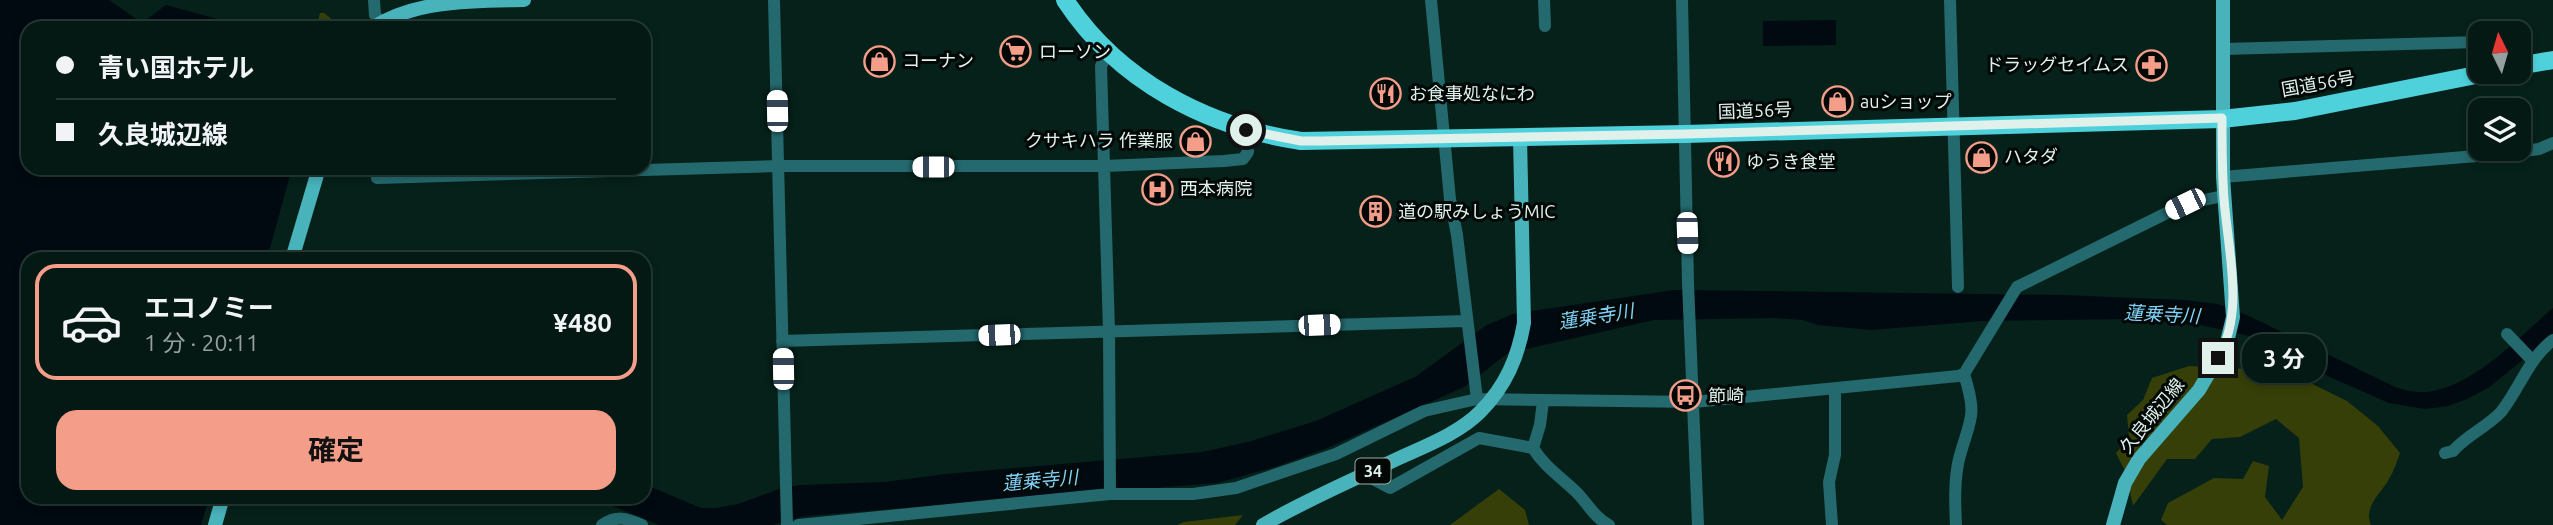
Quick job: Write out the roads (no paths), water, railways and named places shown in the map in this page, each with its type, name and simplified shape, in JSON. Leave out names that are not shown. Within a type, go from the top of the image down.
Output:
[{"type":"highway","name":"国道56号","points":[[1065,0],[1108,52],[1177,103],[1246,130],[1301,141],[1685,134],[2222,118],[2295,111],[2468,77]]},
{"type":"highway","points":[[2531,64],[2553,60]]},
{"type":"main road","points":[[383,21],[398,12],[428,3],[524,0]]},
{"type":"main road","name":"久良城辺線","points":[[2113,525],[2124,483],[2139,459],[2199,390],[2227,342],[2232,317],[2232,291],[2223,196],[2223,0]]},
{"type":"main road","name":"34","points":[[1264,525],[1438,440],[1499,391],[1520,346],[1525,297],[1520,137]]},
{"type":"main road","points":[[294,252],[317,175]]},
{"type":"main road","points":[[215,525],[221,504]]},
{"type":"street","points":[[374,0],[376,21]]},
{"type":"street","points":[[774,0],[785,486],[790,523],[845,523],[1110,491],[1193,494],[1236,488],[1336,454],[1424,411],[1543,401],[1693,402],[1835,390],[1964,374]]},
{"type":"street","points":[[1431,0],[1443,139],[1478,406]]},
{"type":"street","points":[[1544,0],[1545,26]]},
{"type":"street","points":[[1682,0],[1698,525]]},
{"type":"street","points":[[1950,0],[1958,287]]},
{"type":"street","points":[[2223,49],[2468,42]]},
{"type":"street","points":[[1108,52],[1101,66],[1109,331],[1110,491]]},
{"type":"street","points":[[651,170],[778,166],[1105,166],[1243,159],[1248,152],[1246,130]]},
{"type":"street","points":[[2223,177],[2501,155],[2539,149],[2553,143]]},
{"type":"street","points":[[377,178],[477,175]]},
{"type":"street","points":[[1955,525],[1959,460],[1970,430],[1973,412],[1964,374],[2013,290],[2185,204],[2223,196]]},
{"type":"street","points":[[782,341],[1466,324]]},
{"type":"street","points":[[2509,335],[2530,359]]},
{"type":"street","points":[[2445,453],[2453,451],[2498,415],[2524,378],[2530,359],[2553,340]]},
{"type":"street","points":[[1832,525],[1829,482],[1835,455],[1835,390]]},
{"type":"street","points":[[1533,448],[1543,401]]},
{"type":"street","points":[[1373,479],[1390,488],[1479,438],[1533,448],[1543,464],[1574,489],[1601,521],[1609,525]]},
{"type":"street","points":[[602,525],[622,517],[642,525]]},
{"type":"water","points":[[0,0],[109,0],[139,21],[21,21],[21,175],[290,175],[269,252],[21,252],[21,504],[207,504],[201,525],[0,525]]},
{"type":"water","points":[[166,5],[224,21],[145,21]]},
{"type":"water","points":[[1836,20],[1836,45],[1763,46],[1763,21]]},
{"type":"water","name":"蓮乗寺川","points":[[1674,290],[2062,295],[2185,300],[2218,304],[2249,316],[2395,387],[2416,392],[2435,391],[2472,375],[2507,349],[2553,308],[2553,336],[2488,388],[2448,406],[2425,409],[2389,403],[2332,378],[2254,337],[2192,323],[2130,319],[1982,321],[1871,330],[1776,318],[1654,320],[1508,353],[1464,387],[1327,448],[1275,467],[1217,483],[805,516],[773,525],[659,525],[608,504],[651,504],[651,487],[701,508],[716,508],[799,485],[885,482],[946,474],[1202,452],[1248,442],[1316,421],[1415,377],[1487,325],[1513,314]]},
{"type":"place","name":"ローソン","points":[[1016,52]]},
{"type":"place","name":"コーナン","points":[[879,61]]},
{"type":"place","name":"ドラッグセイムス","points":[[2152,65]]},
{"type":"place","name":"お食事処なにわ","points":[[1386,94]]},
{"type":"place","name":"auショップ","points":[[1837,102]]},
{"type":"place","name":"クサキハラ 作業服","points":[[1196,141]]},
{"type":"place","name":"ハタダ","points":[[1981,157]]},
{"type":"place","name":"ゆうき食堂","points":[[1723,162]]},
{"type":"place","name":"西本病院","points":[[1157,189]]},
{"type":"place","name":"道の駅みしょうMIC","points":[[1375,212]]},
{"type":"place","name":"節崎","points":[[1685,396]]}]
